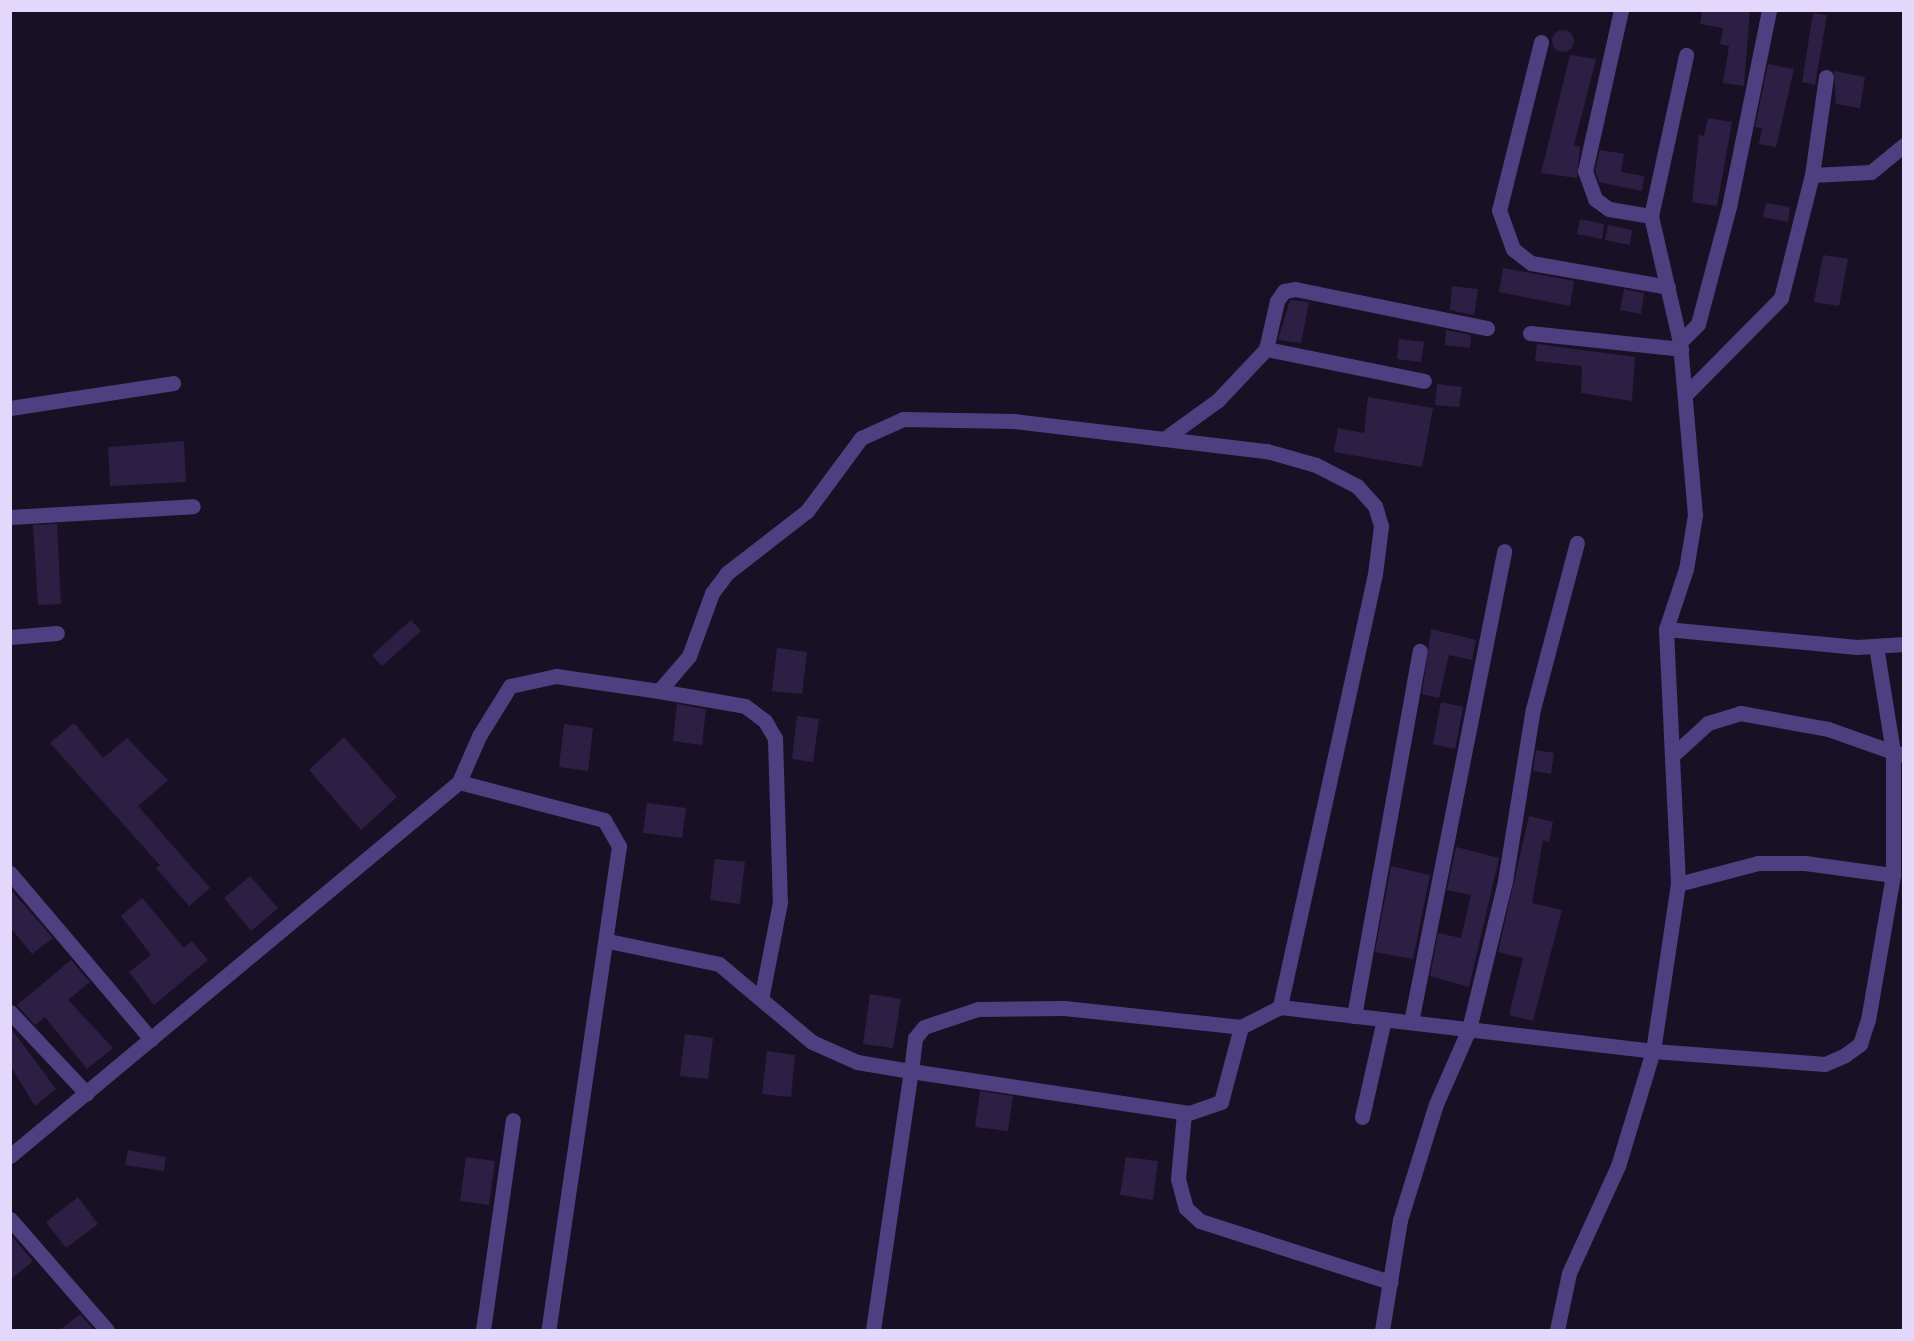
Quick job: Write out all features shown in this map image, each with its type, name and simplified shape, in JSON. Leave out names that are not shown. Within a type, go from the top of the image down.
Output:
[{"type":"street","points":[[1621,10],[1585,171],[1595,199],[1609,209],[1651,216]]},
{"type":"street","points":[[1681,345],[1698,324],[1729,207],[1769,10]]},
{"type":"street","points":[[1541,42],[1499,210],[1513,249],[1531,263],[1668,287]]},
{"type":"street","points":[[1557,1330],[1569,1273],[1621,1157],[1653,1051],[1678,884],[1666,629],[1686,569],[1695,515],[1681,345],[1651,216],[1686,55]]},
{"type":"street","points":[[1686,394],[1780,298],[1812,175],[1827,77]]},
{"type":"street","points":[[1812,175],[1871,172],[1904,145]]},
{"type":"street","points":[[1164,439],[1218,400],[1266,349],[1277,301],[1284,291],[1295,289],[1487,328]]},
{"type":"street","points":[[1530,333],[1681,345]]},
{"type":"street","points":[[1266,349],[1424,381]]},
{"type":"street","points":[[10,408],[172,383]]},
{"type":"street","points":[[659,691],[689,656],[712,593],[726,573],[807,511],[861,438],[881,426],[903,419],[1014,421],[1267,451],[1316,465],[1357,486],[1375,506],[1381,526],[1280,1007]]},
{"type":"street","points":[[10,518],[193,507]]},
{"type":"street","points":[[1382,1330],[1400,1220],[1436,1104],[1469,1029],[1505,881],[1533,709],[1577,543]]},
{"type":"street","points":[[1411,1022],[1504,551]]},
{"type":"street","points":[[1666,629],[1876,646],[1904,644]]},
{"type":"street","points":[[10,637],[57,633]]},
{"type":"street","points":[[873,1330],[915,1038],[924,1027],[978,1009],[1064,1008],[1241,1027],[1280,1007],[1653,1051],[1825,1064],[1860,1044],[1893,875],[1898,754],[1876,646]]},
{"type":"street","points":[[1354,1016],[1420,651]]},
{"type":"street","points":[[10,1156],[459,782],[478,736],[510,686],[556,676],[745,706],[765,721],[775,738],[780,902],[762,995]]},
{"type":"street","points":[[1673,755],[1708,723],[1740,713],[1828,729],[1898,754]]},
{"type":"street","points":[[459,782],[585,813],[612,826],[620,860],[548,1330]]},
{"type":"street","points":[[1678,884],[1758,864],[1805,862],[1893,875]]},
{"type":"street","points":[[10,873],[150,1039]]},
{"type":"street","points":[[608,941],[719,964],[762,995],[812,1042],[856,1062],[1184,1113],[1221,1102],[1241,1027]]},
{"type":"street","points":[[10,1012],[87,1094]]},
{"type":"street","points":[[1362,1117],[1384,1019]]},
{"type":"street","points":[[1184,1113],[1178,1179],[1186,1208],[1200,1221],[1390,1282]]},
{"type":"street","points":[[483,1330],[513,1120]]},
{"type":"street","points":[[10,1219],[107,1330]]},
{"type":"building","points":[[1702,10],[1750,10],[1744,86],[1723,83],[1729,46],[1720,44],[1723,28],[1700,24]]},
{"type":"building","points":[[1813,13],[1827,15],[1815,85],[1802,82]]},
{"type":"building","points":[[1563,30],[1571,33],[1574,41],[1571,49],[1563,52],[1555,49],[1552,41],[1555,33]]},
{"type":"building","points":[[1570,55],[1596,59],[1574,145],[1580,147],[1577,178],[1541,173]]},
{"type":"building","points":[[1768,64],[1794,69],[1776,147],[1759,144],[1762,128],[1755,127]]},
{"type":"building","points":[[1834,71],[1865,77],[1860,108],[1836,104]]},
{"type":"building","points":[[1708,118],[1732,122],[1717,206],[1692,202],[1699,135],[1704,136]]},
{"type":"building","points":[[1600,150],[1624,154],[1621,172],[1644,176],[1642,191],[1599,182],[1595,170]]},
{"type":"building","points":[[1766,203],[1790,207],[1788,222],[1763,217]]},
{"type":"building","points":[[1580,219],[1604,224],[1602,239],[1577,234]]},
{"type":"building","points":[[1608,225],[1632,230],[1630,245],[1605,240]]},
{"type":"building","points":[[1823,255],[1848,259],[1839,306],[1814,302]]},
{"type":"building","points":[[1503,268],[1574,281],[1570,306],[1499,292]]},
{"type":"building","points":[[1452,286],[1478,289],[1474,315],[1450,310]]},
{"type":"building","points":[[1624,289],[1644,293],[1641,314],[1620,310]]},
{"type":"building","points":[[1290,300],[1309,302],[1301,343],[1278,340]]},
{"type":"building","points":[[1446,330],[1471,335],[1470,348],[1445,345]]},
{"type":"building","points":[[1399,339],[1424,342],[1421,362],[1397,359]]},
{"type":"building","points":[[1537,344],[1635,357],[1632,401],[1581,393],[1582,366],[1535,361]]},
{"type":"building","points":[[1437,384],[1462,387],[1459,407],[1435,405]]},
{"type":"building","points":[[1368,397],[1433,408],[1422,467],[1334,452],[1338,428],[1364,433]]},
{"type":"building","points":[[184,441],[186,482],[110,486],[108,447]]},
{"type":"building","points":[[57,524],[61,604],[38,605],[33,525]]},
{"type":"building","points":[[411,620],[421,631],[382,666],[372,655]]},
{"type":"building","points":[[1431,629],[1476,640],[1472,660],[1449,655],[1439,698],[1422,694]]},
{"type":"building","points":[[777,648],[807,652],[802,694],[772,691]]},
{"type":"building","points":[[1441,702],[1463,707],[1455,749],[1433,744]]},
{"type":"building","points":[[677,704],[706,709],[702,745],[673,741]]},
{"type":"building","points":[[797,716],[819,719],[813,762],[792,759]]},
{"type":"building","points":[[74,723],[103,758],[127,738],[168,780],[138,806],[210,888],[189,906],[156,868],[160,865],[50,743]]},
{"type":"building","points":[[564,724],[593,728],[588,771],[559,767]]},
{"type":"building","points":[[344,737],[397,797],[361,830],[309,770]]},
{"type":"building","points":[[1536,750],[1554,753],[1551,774],[1533,771]]},
{"type":"building","points":[[647,803],[686,808],[682,838],[643,833]]},
{"type":"building","points":[[1529,816],[1553,822],[1549,842],[1543,840],[1532,903],[1562,910],[1533,1021],[1509,1015],[1523,958],[1498,952]]},
{"type":"building","points":[[1456,847],[1499,858],[1469,987],[1430,976],[1438,933],[1461,938],[1471,895],[1447,890]]},
{"type":"building","points":[[715,859],[745,862],[740,904],[710,900]]},
{"type":"building","points":[[1391,866],[1430,875],[1413,959],[1375,952]]},
{"type":"building","points":[[250,876],[278,908],[251,931],[224,898]]},
{"type":"building","points":[[10,889],[53,938],[32,954],[10,927]]},
{"type":"building","points":[[142,898],[184,948],[192,941],[208,960],[154,1005],[129,972],[151,955],[121,916]]},
{"type":"building","points":[[71,960],[90,982],[68,1000],[113,1048],[87,1069],[45,1017],[35,1025],[17,1005]]},
{"type":"building","points":[[870,994],[901,999],[893,1048],[863,1044]]},
{"type":"building","points":[[10,1027],[56,1089],[35,1106],[10,1065]]},
{"type":"building","points":[[685,1034],[713,1038],[708,1079],[680,1076]]},
{"type":"building","points":[[767,1051],[795,1055],[791,1097],[762,1094]]},
{"type":"building","points":[[980,1091],[1013,1096],[1008,1131],[975,1127]]},
{"type":"building","points":[[128,1150],[166,1157],[164,1171],[125,1165]]},
{"type":"building","points":[[466,1157],[495,1161],[489,1205],[460,1201]]},
{"type":"building","points":[[1126,1157],[1158,1161],[1153,1200],[1120,1195]]},
{"type":"building","points":[[78,1197],[98,1224],[66,1248],[46,1222]]},
{"type":"building","points":[[10,1234],[33,1261],[10,1280]]},
{"type":"building","points":[[80,1314],[94,1330],[60,1330]]}]
